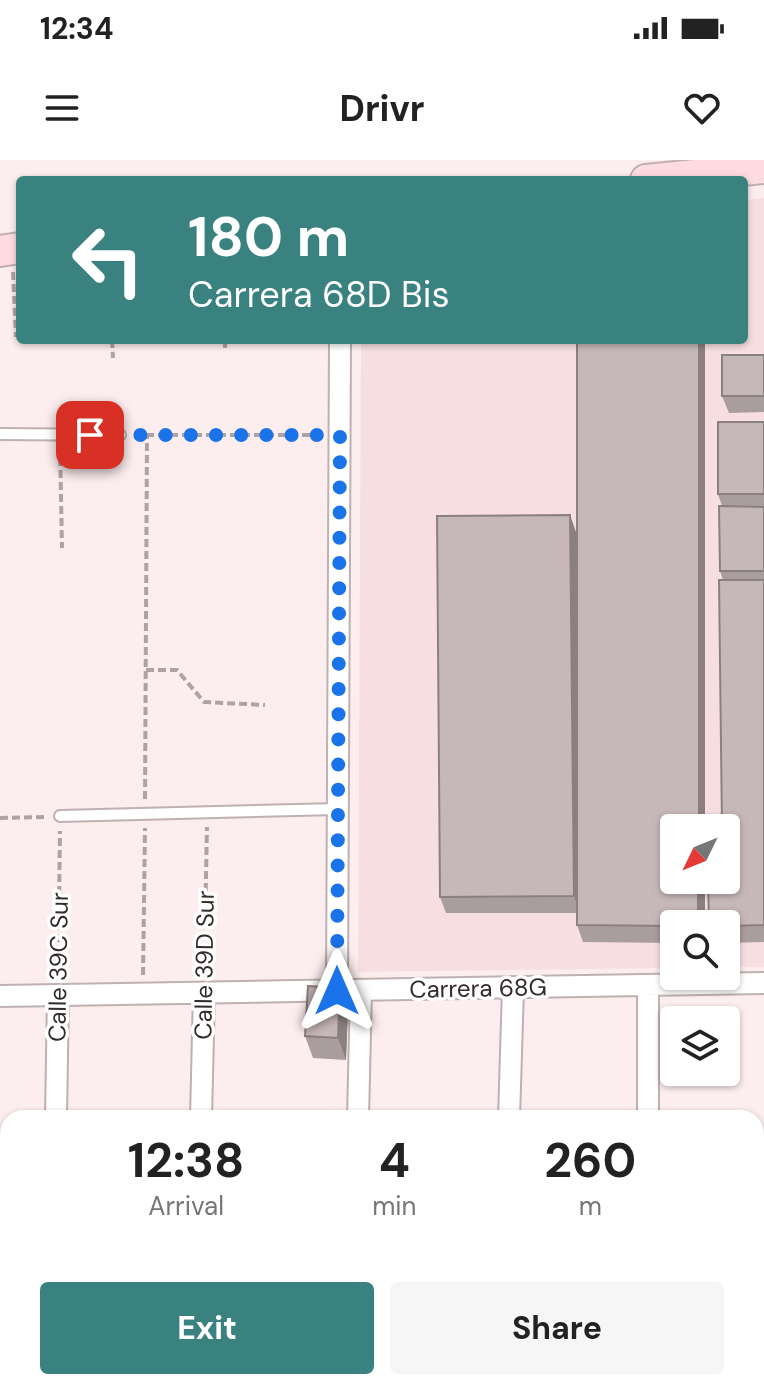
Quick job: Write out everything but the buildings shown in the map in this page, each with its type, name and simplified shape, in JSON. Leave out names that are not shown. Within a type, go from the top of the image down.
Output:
[{"type":"street","points":[[685,176],[764,168]]},
{"type":"street","points":[[337,991],[340,344]]},
{"type":"street","name":"Carrera 68G","points":[[0,996],[764,983]]},
{"type":"street","points":[[648,985],[648,1110]]},
{"type":"street","points":[[509,1110],[513,988]]},
{"type":"street","points":[[358,1110],[361,990]]},
{"type":"street","name":"Calle 39D Sur","points":[[201,1110],[204,993]]},
{"type":"street","name":"Calle 39C Sur","points":[[56,1110],[58,995]]},
{"type":"lane","points":[[0,434],[120,435]]},
{"type":"lane","points":[[60,816],[338,809]]},
{"type":"path","points":[[11,250],[16,337]]},
{"type":"path","points":[[112,344],[113,358]]},
{"type":"path","points":[[225,344],[225,350]]},
{"type":"path","points":[[60,435],[62,548]]},
{"type":"path","points":[[120,435],[340,435]]},
{"type":"path","points":[[143,994],[147,435]]},
{"type":"path","points":[[146,670],[177,670],[204,702],[265,705]]},
{"type":"path","name":"Calle 39D Sur","points":[[204,993],[207,812]]},
{"type":"path","points":[[0,818],[60,816]]},
{"type":"path","name":"Calle 39C Sur","points":[[58,995],[60,816]]},
{"type":"shaded area","points":[[764,198],[764,967],[740,967],[740,910],[660,910],[660,968],[358,972],[361,344],[748,344],[748,200]]},
{"type":"route","points":[[90,435],[340,435],[337,991]]}]
